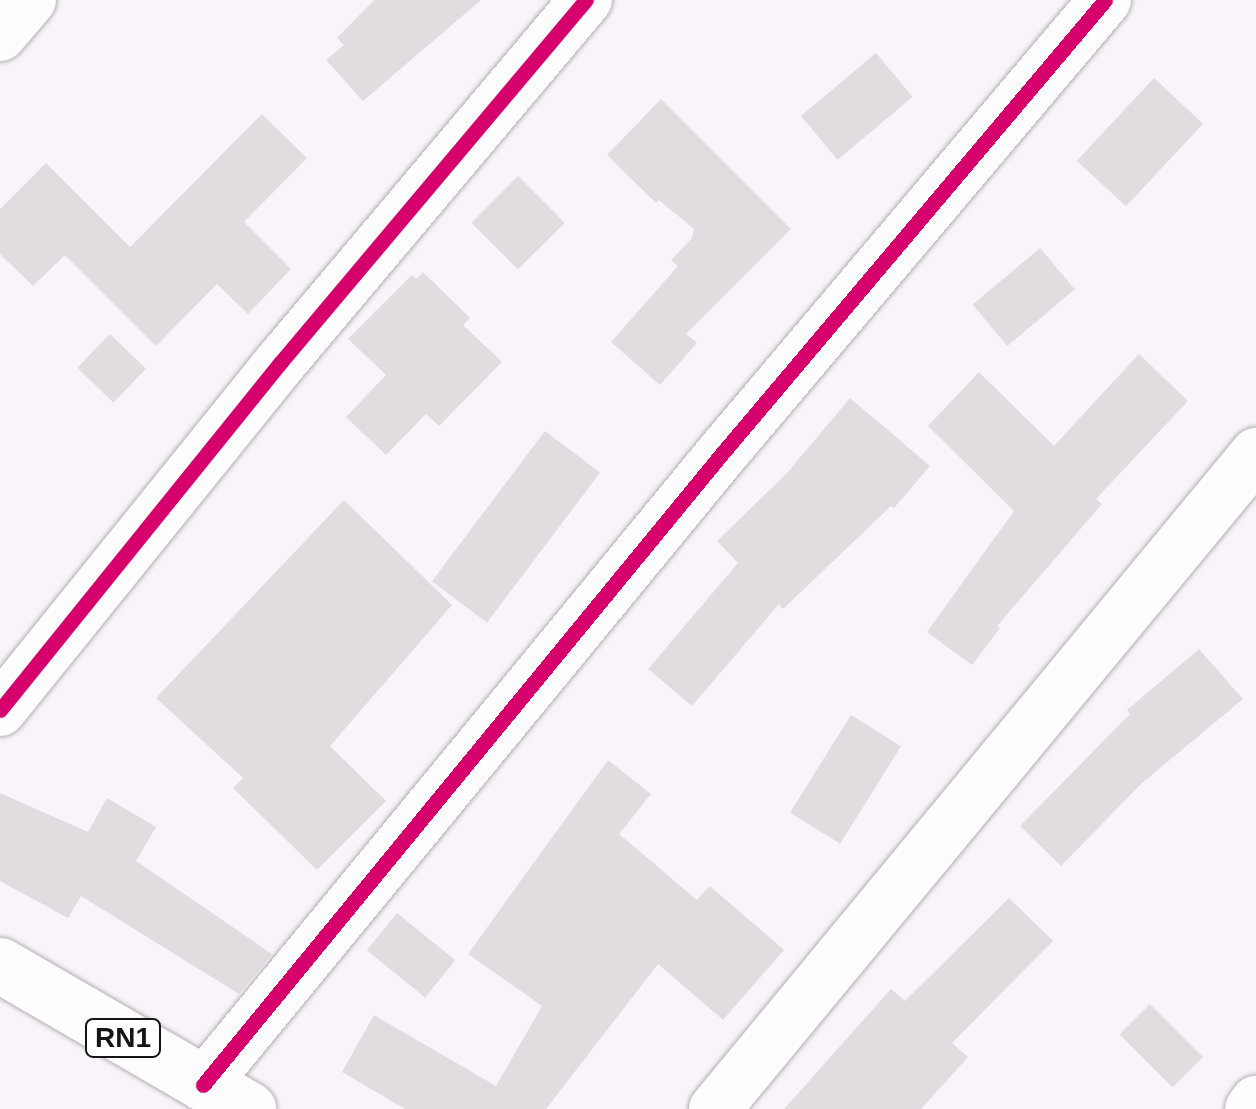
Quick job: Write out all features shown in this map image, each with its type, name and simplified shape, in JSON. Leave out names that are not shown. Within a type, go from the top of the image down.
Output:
[{"type":"highway","name":"RN1","points":[[0,965],[225,1097]]},
{"type":"street","points":[[0,36],[30,0]]},
{"type":"street","points":[[0,710],[280,363],[586,0]]},
{"type":"street","points":[[225,1097],[719,457],[1105,0]]},
{"type":"street","points":[[715,1109],[1256,454]]},
{"type":"street","points":[[1251,1109],[1256,1102]]},
{"type":"building","points":[[374,0],[481,0],[363,101],[326,60],[344,45],[337,38]]},
{"type":"building","points":[[876,53],[913,97],[838,160],[801,116]]},
{"type":"building","points":[[1154,78],[1203,124],[1126,206],[1077,161]]},
{"type":"building","points":[[661,99],[791,229],[686,334],[697,343],[660,385],[611,342],[678,266],[671,260],[692,238],[694,229],[659,200],[656,203],[607,155]]},
{"type":"building","points":[[262,114],[307,158],[244,222],[291,269],[248,314],[217,284],[156,346],[65,255],[33,286],[0,254],[0,209],[46,163],[130,247]]},
{"type":"building","points":[[518,176],[565,223],[518,269],[471,223]]},
{"type":"building","points":[[1040,248],[1075,289],[1007,346],[973,305]]},
{"type":"building","points":[[423,272],[470,318],[463,325],[502,362],[439,426],[426,414],[386,455],[346,417],[386,375],[348,339],[412,275],[416,279]]},
{"type":"building","points":[[110,334],[146,369],[113,403],[77,368]]},
{"type":"building","points":[[1139,354],[1188,401],[1096,499],[1102,504],[997,626],[1000,628],[972,665],[927,632],[1014,511],[928,426],[979,372],[1054,446]]},
{"type":"building","points":[[850,398],[930,466],[894,508],[891,506],[783,609],[779,604],[692,706],[648,669],[738,563],[717,541],[787,473]]},
{"type":"building","points":[[545,431],[600,473],[487,623],[432,581]]},
{"type":"building","points":[[344,500],[452,605],[330,746],[386,801],[317,870],[233,788],[243,778],[156,698]]},
{"type":"building","points":[[1199,649],[1243,699],[1142,783],[1061,866],[1020,826],[1130,714],[1127,710]]},
{"type":"building","points":[[851,715],[901,746],[840,844],[790,813]]},
{"type":"building","points":[[608,760],[651,794],[619,834],[697,900],[710,886],[784,950],[723,1020],[658,964],[546,1109],[405,1109],[342,1072],[374,1015],[496,1086],[542,1006],[468,954]]},
{"type":"building","points":[[0,793],[88,832],[107,798],[156,827],[136,861],[272,954],[239,994],[81,896],[68,918],[0,881]]},
{"type":"building","points":[[1009,898],[1053,941],[952,1043],[968,1057],[921,1109],[784,1109],[891,989],[905,1001]]},
{"type":"building","points":[[397,913],[455,960],[425,998],[367,950]]},
{"type":"building","points":[[1150,1004],[1203,1057],[1173,1087],[1120,1034]]},
{"type":"cycle path","points":[[0,710],[280,363],[586,0]]},
{"type":"cycle path","points":[[203,1085],[719,457],[1105,0]]}]
